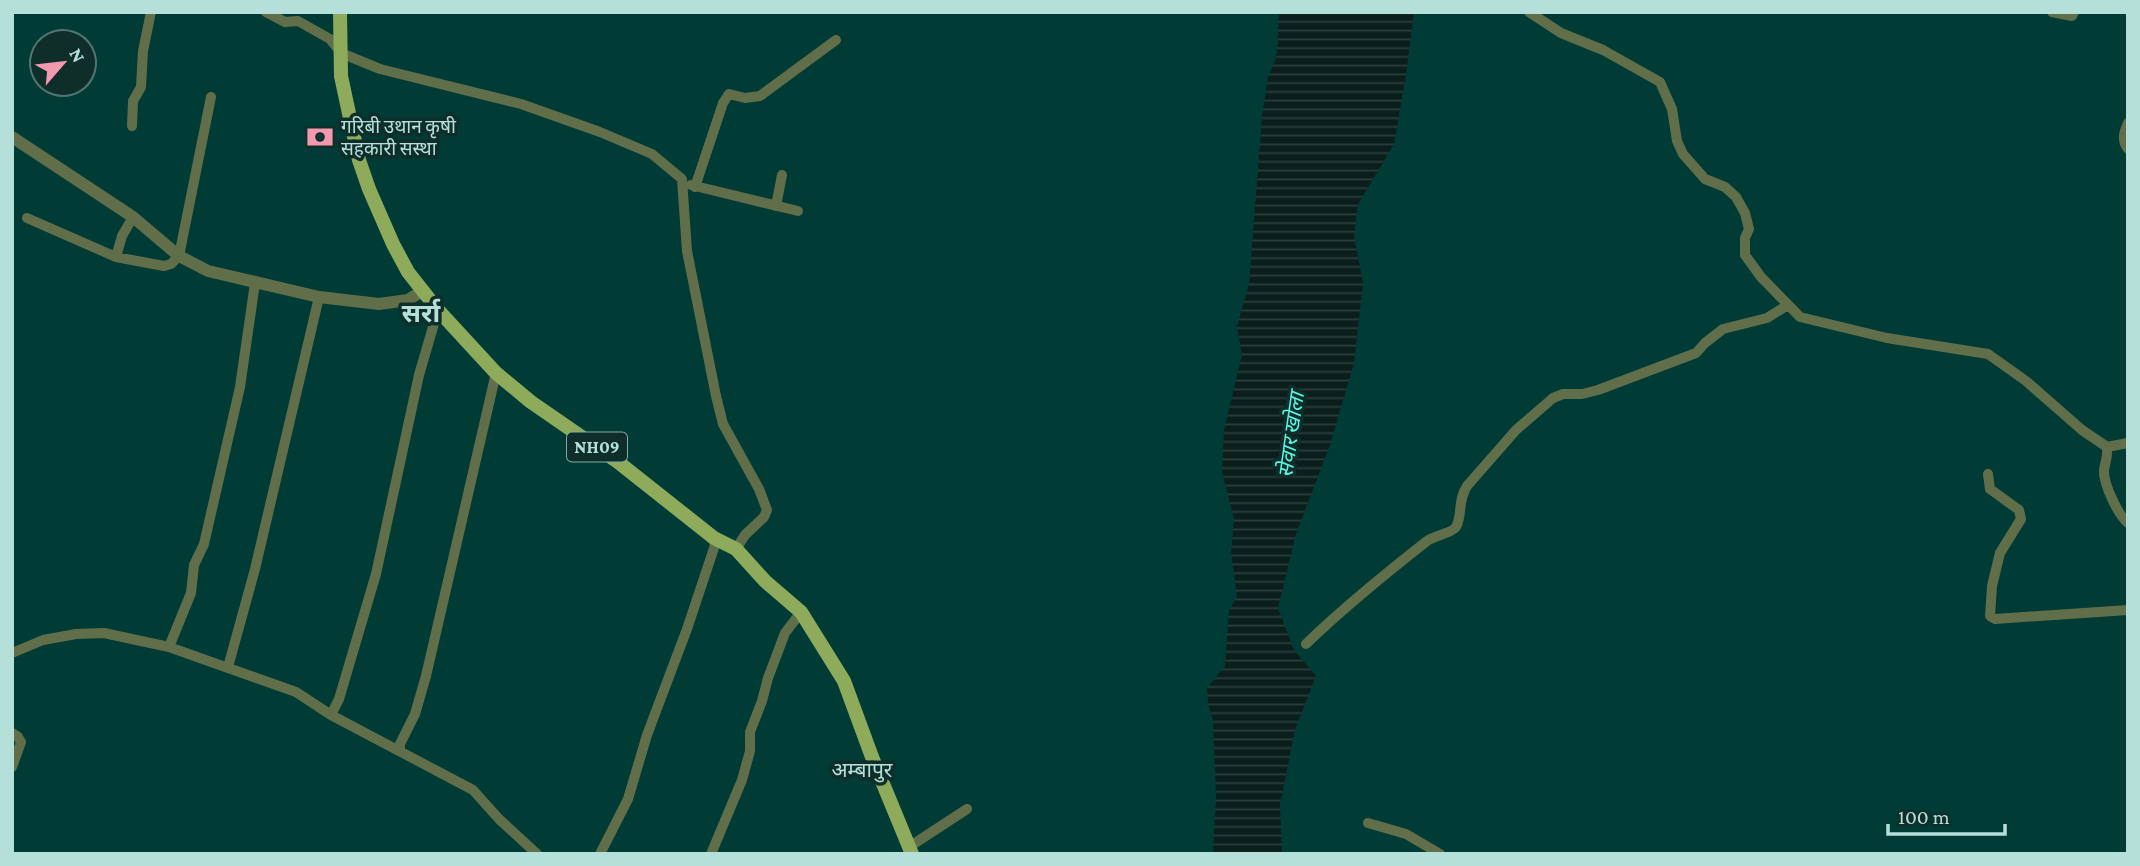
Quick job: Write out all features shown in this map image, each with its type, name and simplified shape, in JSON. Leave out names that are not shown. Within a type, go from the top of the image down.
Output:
[{"type":"main road","name":"NH09","points":[[340,12],[341,76],[359,160],[393,244],[408,272],[438,310],[496,373],[531,402],[618,462],[714,538],[736,549],[801,612],[844,681],[911,851]]},
{"type":"street","points":[[132,126],[133,101],[141,87],[143,51],[152,12]]},
{"type":"street","points":[[266,12],[285,22],[298,21],[330,39],[341,53],[380,69],[521,104],[600,132],[652,154],[695,187],[798,211]]},
{"type":"street","points":[[2052,12],[2072,16],[2074,12]]},
{"type":"street","points":[[1531,13],[1562,33],[1603,50],[1660,82],[1672,109],[1677,141],[1683,154],[1704,179],[1725,187],[1736,197],[1745,213],[1749,229],[1745,238],[1745,255],[1761,277],[1800,317],[1887,338],[1988,354],[2026,381],[2082,430],[2107,447],[2128,443]]},
{"type":"street","points":[[695,187],[709,152],[723,103],[729,94],[745,98],[760,96],[836,40]]},
{"type":"street","points":[[27,218],[116,257],[164,266],[171,264],[179,257],[211,97]]},
{"type":"street","points":[[2128,122],[2123,136],[2124,145],[2128,149]]},
{"type":"street","points":[[12,136],[133,217],[179,257],[208,271],[319,297],[379,304],[408,300],[422,291]]},
{"type":"street","points":[[776,206],[782,176]]},
{"type":"street","points":[[682,179],[687,251],[718,405],[723,424],[759,489],[766,510],[764,517],[745,535],[736,549]]},
{"type":"street","points":[[116,257],[122,236],[133,217]]},
{"type":"street","points":[[169,647],[191,593],[194,565],[204,544],[240,387],[255,283]]},
{"type":"street","points":[[228,667],[255,569],[319,297]]},
{"type":"street","points":[[1306,644],[1356,598],[1431,539],[1453,530],[1459,516],[1461,496],[1467,486],[1516,430],[1553,398],[1563,394],[1582,394],[1598,390],[1696,353],[1723,329],[1767,318],[1788,305]]},
{"type":"street","points":[[331,715],[339,699],[376,574],[419,375],[438,310]]},
{"type":"street","points":[[400,751],[400,744],[415,714],[426,676],[496,373]]},
{"type":"street","points":[[2107,447],[2105,478],[2115,506],[2128,523]]},
{"type":"street","points":[[1988,474],[1990,489],[2019,510],[2021,519],[2000,552],[1992,586],[1990,616],[1995,620],[2128,610]]},
{"type":"street","points":[[600,854],[628,799],[647,735],[715,545],[714,538]]},
{"type":"street","points":[[711,854],[742,780],[750,751],[750,732],[768,678],[785,633],[801,612]]},
{"type":"street","points":[[12,653],[43,640],[76,634],[104,633],[169,647],[296,692],[331,715],[473,790],[499,819],[537,854]]},
{"type":"street","points":[[12,733],[21,742],[12,767]]},
{"type":"street","points":[[911,851],[967,808]]},
{"type":"street","points":[[1368,823],[1406,834],[1440,854]]},
{"type":"water","name":"सेवार खोला","points":[[1279,12],[1414,12],[1394,144],[1358,204],[1354,235],[1363,283],[1354,363],[1330,445],[1296,534],[1278,608],[1294,650],[1316,676],[1295,730],[1280,804],[1282,854],[1213,854],[1216,795],[1213,720],[1207,688],[1225,666],[1229,611],[1237,596],[1231,553],[1234,519],[1222,472],[1224,430],[1242,355],[1237,326],[1249,284],[1262,117],[1268,76],[1275,61]]},
{"type":"place","name":"गरिबी उथान कृषी सहकारी सस्था","points":[[320,137]]},
{"type":"district","name":"सर्रा","points":[[421,313]]},
{"type":"district","name":"अम्बापुर","points":[[862,770]]}]
